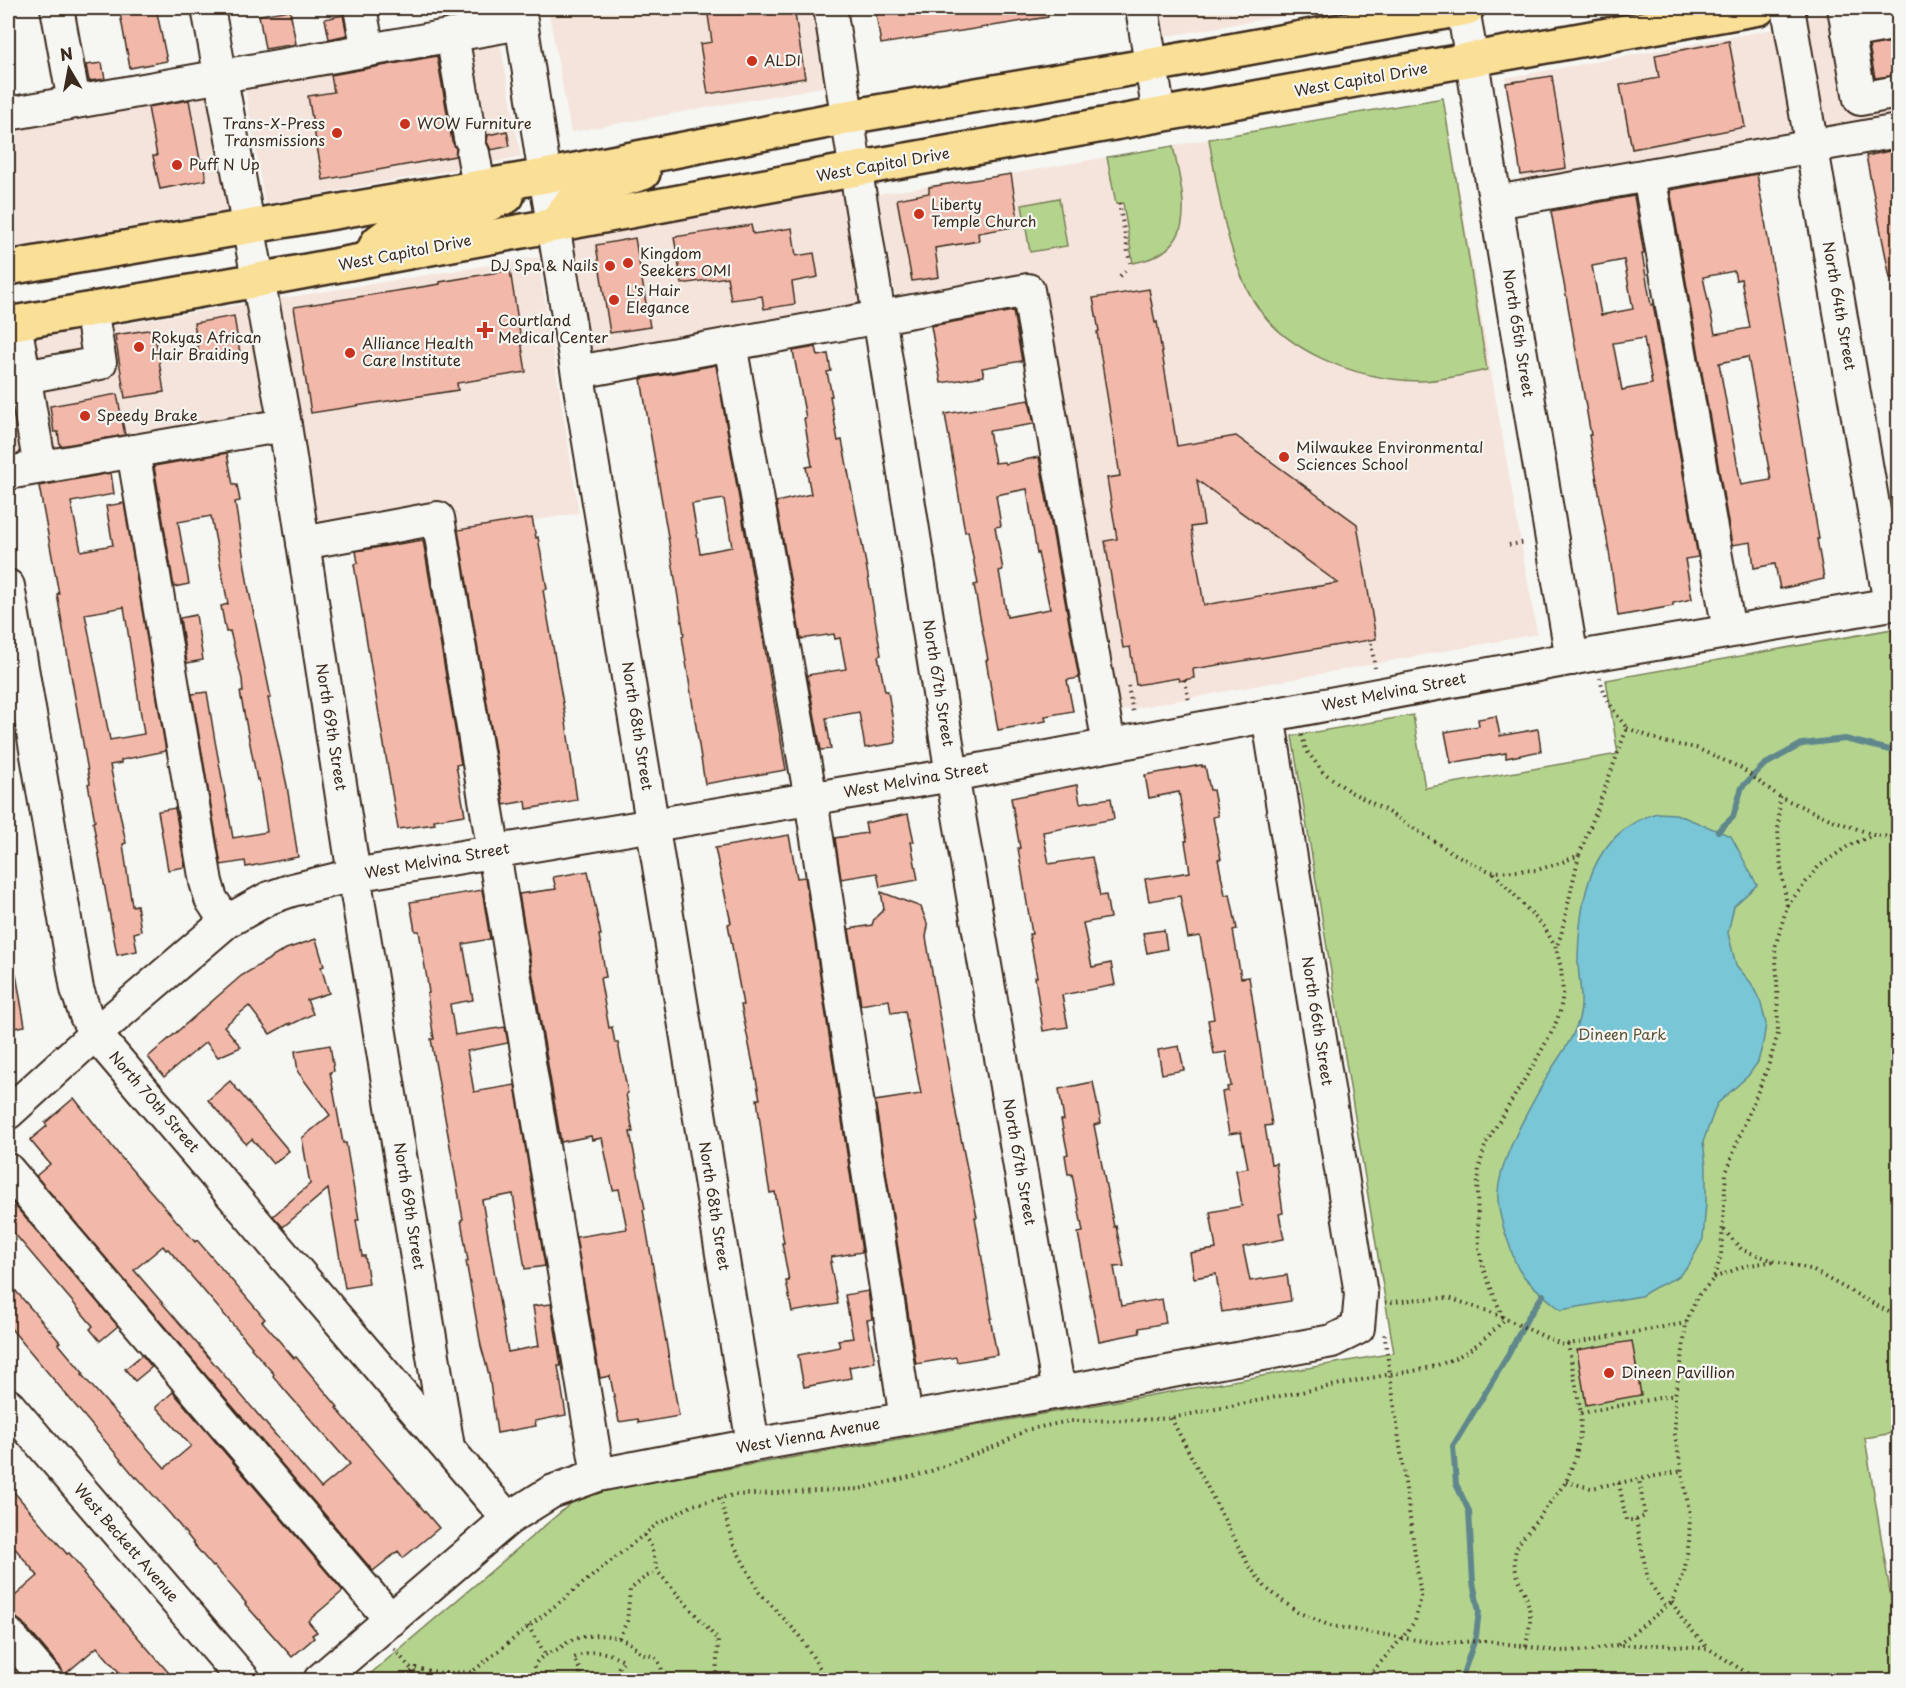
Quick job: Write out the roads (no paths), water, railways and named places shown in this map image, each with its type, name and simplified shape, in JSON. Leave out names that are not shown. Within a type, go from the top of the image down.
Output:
[{"type":"main road","points":[[8,268],[544,176],[848,117],[1151,66],[1465,8]]},
{"type":"main road","name":"West Capitol Drive","points":[[11,323],[1758,8]]},
{"type":"main road","points":[[554,225],[570,204],[613,182],[669,166],[692,147]]},
{"type":"main road","points":[[370,260],[378,242],[390,233],[480,208],[544,176]]},
{"type":"street","points":[[57,8],[74,102]]},
{"type":"street","name":"North 69th Street","points":[[208,8],[285,425],[354,875],[448,1447]]},
{"type":"street","points":[[360,8],[368,50]]},
{"type":"street","name":"North 67th Street","points":[[830,8],[952,775],[1059,1392]]},
{"type":"street","points":[[1142,8],[1159,115]]},
{"type":"street","name":"North 65th Street","points":[[1465,8],[1496,202],[1585,664]]},
{"type":"street","name":"North 64th Street","points":[[1788,8],[1894,603]]},
{"type":"street","points":[[8,114],[453,35],[520,15]]},
{"type":"street","name":"North 68th Street","points":[[520,15],[544,176],[653,825],[753,1445]]},
{"type":"street","points":[[1850,139],[1860,99],[1846,20],[1899,23]]},
{"type":"street","points":[[453,35],[478,187]]},
{"type":"street","points":[[1860,99],[1899,92]]},
{"type":"street","points":[[1496,202],[1899,131]]},
{"type":"street","points":[[1649,175],[1729,632]]},
{"type":"street","points":[[578,372],[1028,290],[1109,745]]},
{"type":"street","points":[[16,379],[100,363],[91,309]]},
{"type":"street","points":[[11,323],[16,379],[40,467]]},
{"type":"street","points":[[730,344],[811,799],[906,1419]]},
{"type":"street","points":[[8,473],[285,425]]},
{"type":"street","points":[[133,451],[206,882],[211,899],[226,922]]},
{"type":"street","points":[[303,543],[438,518],[598,1475]]},
{"type":"street","name":"North 70th Street","points":[[8,586],[77,989],[95,1034],[508,1519]]},
{"type":"street","name":"West Melvina Street","points":[[8,1113],[95,1034],[226,922],[269,898],[292,890],[354,875],[952,775],[1282,713],[1585,664],[1729,632],[1894,603]]},
{"type":"street","name":"North 66th Street","points":[[1282,713],[1361,1294],[1371,1328]]},
{"type":"street","points":[[8,1170],[384,1625]]},
{"type":"street","name":"West Vienna Avenue","points":[[320,1680],[508,1519],[550,1492],[598,1475],[1332,1341],[1371,1328]]},
{"type":"street","name":"West Beckett Avenue","points":[[8,1405],[244,1680]]},
{"type":"street","points":[[8,1634],[47,1680]]},
{"type":"water","points":[[1657,813],[1676,814],[1731,836],[1757,885],[1734,906],[1728,933],[1736,965],[1751,983],[1761,1003],[1766,1024],[1763,1043],[1758,1062],[1748,1076],[1717,1104],[1703,1142],[1706,1165],[1706,1204],[1703,1239],[1689,1265],[1678,1277],[1641,1296],[1561,1310],[1538,1291],[1519,1270],[1499,1211],[1498,1191],[1505,1162],[1518,1131],[1578,1022],[1581,1000],[1578,963],[1579,933],[1586,889],[1594,869],[1604,851],[1617,835],[1635,822]]},
{"type":"waterway","points":[[1718,831],[1733,817],[1742,787],[1764,765],[1802,744],[1845,739],[1898,752]]},
{"type":"waterway","points":[[1461,1680],[1476,1636],[1479,1611],[1473,1583],[1469,1511],[1456,1484],[1453,1446],[1543,1295]]},
{"type":"place","name":"ALDI","points":[[752,61]]},
{"type":"place","name":"WOW Furniture","points":[[405,124]]},
{"type":"place","name":"Trans-X-Press Transmissions","points":[[337,133]]},
{"type":"place","name":"Puff N Up","points":[[177,165]]},
{"type":"place","name":"Liberty Temple Church","points":[[919,214]]},
{"type":"place","name":"Kingdom Seekers OMI","points":[[628,263]]},
{"type":"place","name":"DJ Spa & Nails","points":[[610,266]]},
{"type":"place","name":"L's Hair Elegance","points":[[614,300]]},
{"type":"place","name":"Courtland Medical Center","points":[[485,330]]},
{"type":"place","name":"Rokyas African Hair Braiding","points":[[139,347]]},
{"type":"place","name":"Alliance Health Care Institute","points":[[350,353]]},
{"type":"place","name":"Speedy Brake","points":[[85,416]]},
{"type":"place","name":"Milwaukee Environmental Sciences School","points":[[1284,457]]},
{"type":"place","name":"Dineen Pavillion","points":[[1609,1373]]},
{"type":"park label","name":"Dineen Park","points":[[1622,1035]]}]
